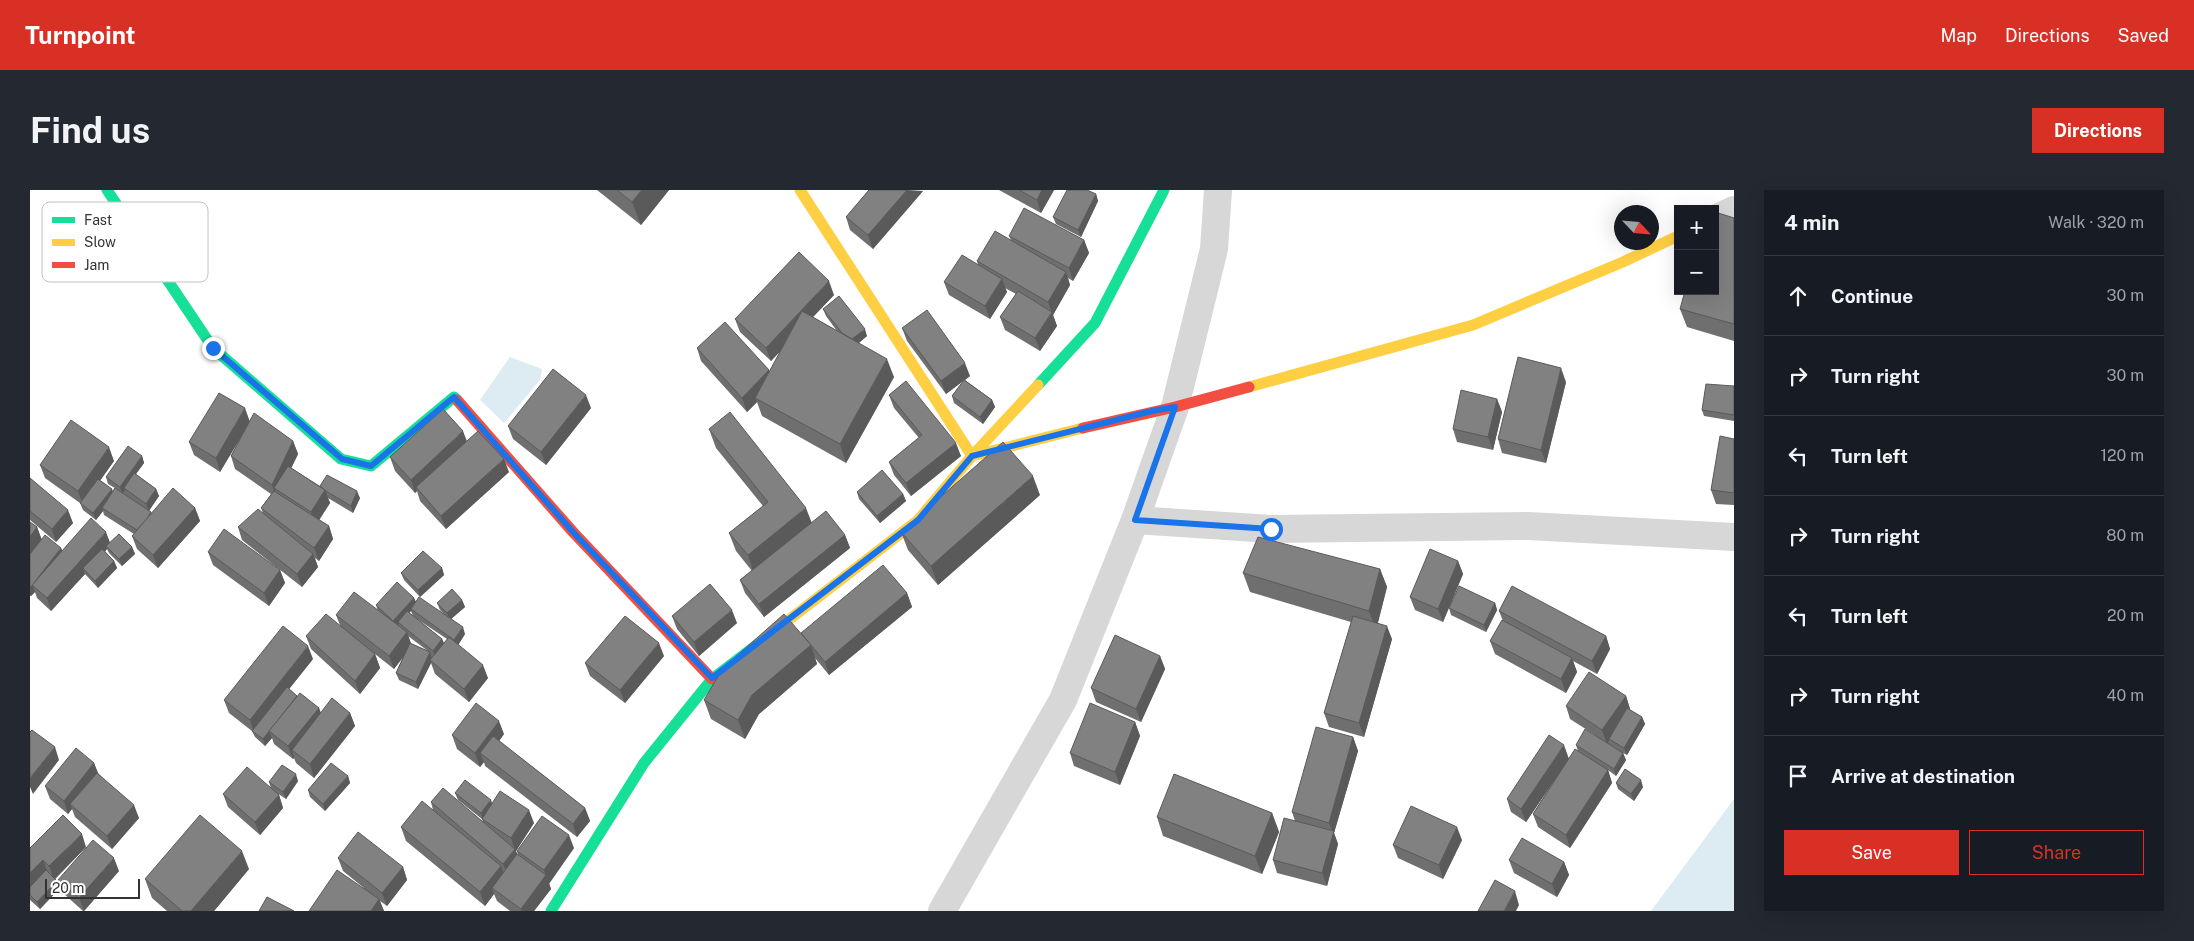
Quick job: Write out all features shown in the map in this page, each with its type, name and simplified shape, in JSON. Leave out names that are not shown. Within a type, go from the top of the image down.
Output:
[{"type":"street","points":[[107,190],[115,202]]},
{"type":"street","points":[[800,190],[972,456]]},
{"type":"street","points":[[551,911],[644,763],[712,678],[918,520],[972,456],[1095,323],[1164,190]]},
{"type":"street","points":[[942,911],[1062,700],[1135,520],[1175,407],[1214,249],[1218,190]]},
{"type":"street","points":[[1719,216],[1734,210]]},
{"type":"street","points":[[972,456],[1152,411],[1175,407],[1473,325],[1623,262],[1674,238]]},
{"type":"street","points":[[169,282],[213,348],[342,459],[371,466],[454,397],[573,532],[712,678]]},
{"type":"street","points":[[1135,520],[1271,529],[1528,526],[1734,537]]},
{"type":"shaded area","points":[[510,357],[542,369],[540,380],[504,423],[480,400]]},
{"type":"shaded area","points":[[1734,799],[1734,911],[1651,911]]},
{"type":"building","points":[[617,190],[642,190],[632,202]]},
{"type":"building","points":[[869,190],[907,190],[868,235],[846,217]]},
{"type":"building","points":[[1019,190],[1042,190],[1037,200]]},
{"type":"building","points":[[1067,190],[1087,190],[1096,194],[1078,230],[1053,217]]},
{"type":"building","points":[[1024,208],[1084,240],[1069,268],[1009,236]]},
{"type":"building","points":[[1719,213],[1734,218],[1734,324],[1680,309],[1684,295],[1719,295]]},
{"type":"building","points":[[995,231],[1066,272],[1048,302],[977,261]]},
{"type":"building","points":[[799,252],[829,281],[766,348],[735,319]]},
{"type":"building","points":[[962,255],[1002,279],[985,306],[944,282]]},
{"type":"building","points":[[1018,291],[1052,312],[1035,338],[1000,317]]},
{"type":"building","points":[[839,296],[865,329],[852,339],[842,333],[823,309]]},
{"type":"building","points":[[927,310],[965,363],[941,381],[902,328]]},
{"type":"building","points":[[802,311],[887,359],[840,444],[755,398]]},
{"type":"building","points":[[725,322],[769,370],[742,398],[697,348]]},
{"type":"building","points":[[1518,357],[1561,368],[1541,450],[1498,439]]},
{"type":"building","points":[[553,369],[586,395],[541,452],[508,426]]},
{"type":"building","points":[[964,380],[992,400],[980,417],[952,396]]},
{"type":"building","points":[[906,381],[956,443],[906,483],[889,462],[922,435],[889,395]]},
{"type":"building","points":[[1706,384],[1734,386],[1734,415],[1702,410]]},
{"type":"building","points":[[1461,390],[1497,399],[1488,437],[1453,429]]},
{"type":"building","points":[[219,393],[245,408],[216,458],[189,442]]},
{"type":"building","points":[[443,409],[463,431],[411,480],[390,457]]},
{"type":"building","points":[[730,412],[806,508],[748,555],[729,533],[768,502],[709,429]]},
{"type":"building","points":[[254,413],[293,441],[272,485],[231,456]]},
{"type":"building","points":[[71,420],[109,447],[78,491],[40,465]]},
{"type":"building","points":[[478,431],[504,459],[441,516],[416,487]]},
{"type":"building","points":[[1720,436],[1734,439],[1734,493],[1711,490]]},
{"type":"building","points":[[1003,442],[1033,476],[931,566],[901,532]]},
{"type":"building","points":[[128,446],[142,456],[120,487],[106,477]]},
{"type":"building","points":[[288,466],[325,490],[311,512],[274,488]]},
{"type":"building","points":[[882,470],[903,494],[877,516],[857,492]]},
{"type":"building","points":[[134,473],[156,489],[146,504],[124,488]]},
{"type":"building","points":[[327,475],[357,491],[351,506],[320,486]]},
{"type":"building","points":[[30,478],[68,510],[52,529],[30,511]]},
{"type":"building","points":[[98,479],[112,489],[93,513],[80,503]]},
{"type":"building","points":[[115,488],[151,512],[137,530],[102,508]]},
{"type":"building","points":[[173,488],[195,508],[153,555],[132,536]]},
{"type":"building","points":[[274,491],[329,526],[314,548],[261,508]]},
{"type":"building","points":[[258,509],[313,554],[297,574],[238,527]]},
{"type":"building","points":[[826,511],[845,535],[759,604],[740,580]]},
{"type":"building","points":[[91,518],[106,532],[47,598],[32,585]]},
{"type":"building","points":[[30,522],[37,527],[30,537]]},
{"type":"building","points":[[224,529],[280,570],[264,593],[208,552]]},
{"type":"building","points":[[119,534],[132,547],[119,559],[106,546]]},
{"type":"building","points":[[45,535],[61,548],[30,588],[30,554]]},
{"type":"building","points":[[1258,537],[1380,569],[1369,611],[1243,573]]},
{"type":"building","points":[[102,549],[114,561],[95,581],[83,568]]},
{"type":"building","points":[[1430,549],[1458,561],[1438,609],[1410,597]]},
{"type":"building","points":[[423,551],[442,568],[418,590],[401,573]]},
{"type":"building","points":[[883,565],[907,593],[825,662],[801,633]]},
{"type":"building","points":[[397,582],[414,598],[393,621],[376,605]]},
{"type":"building","points":[[710,584],[732,610],[694,642],[672,616]]},
{"type":"building","points":[[1459,586],[1495,603],[1484,625],[1449,608]]},
{"type":"building","points":[[1512,586],[1606,636],[1592,661],[1499,611]]},
{"type":"building","points":[[452,589],[462,600],[447,613],[437,603]]},
{"type":"building","points":[[354,592],[407,632],[389,656],[336,615]]},
{"type":"building","points":[[419,597],[463,627],[454,640],[411,609]]},
{"type":"building","points":[[407,611],[442,639],[433,651],[398,622]]},
{"type":"building","points":[[326,614],[375,654],[355,681],[306,636]]},
{"type":"building","points":[[784,614],[811,645],[752,695],[738,720],[704,700],[723,668]]},
{"type":"building","points":[[625,616],[659,643],[620,690],[585,663]]},
{"type":"building","points":[[1353,616],[1387,626],[1359,723],[1324,713]]},
{"type":"building","points":[[1502,620],[1572,658],[1561,679],[1490,641]]},
{"type":"building","points":[[283,626],[308,646],[250,720],[224,700]]},
{"type":"building","points":[[1115,635],[1160,656],[1136,709],[1091,688]]},
{"type":"building","points":[[449,637],[483,665],[464,689],[430,660]]},
{"type":"building","points":[[410,643],[430,652],[416,682],[396,673]]},
{"type":"building","points":[[1589,672],[1626,696],[1602,730],[1566,706]]},
{"type":"building","points":[[287,687],[297,696],[263,739],[252,731]]},
{"type":"building","points":[[300,693],[319,708],[288,746],[269,731]]},
{"type":"building","points":[[332,698],[350,713],[310,764],[292,750]]},
{"type":"building","points":[[476,703],[499,721],[475,753],[452,735]]},
{"type":"building","points":[[1090,703],[1135,722],[1115,772],[1070,753]]},
{"type":"building","points":[[1627,708],[1642,717],[1624,748],[1609,739]]},
{"type":"building","points":[[1316,727],[1353,737],[1329,823],[1292,812]]},
{"type":"building","points":[[1585,729],[1623,753],[1614,769],[1576,745]]},
{"type":"building","points":[[32,730],[55,747],[30,778],[30,732]]},
{"type":"building","points":[[1549,735],[1564,745],[1521,809],[1507,799]]},
{"type":"building","points":[[493,736],[585,808],[573,824],[480,753]]},
{"type":"building","points":[[76,748],[94,763],[64,801],[45,786]]},
{"type":"building","points":[[1575,749],[1608,770],[1566,835],[1533,814]]},
{"type":"building","points":[[331,763],[348,776],[323,804],[308,790]]},
{"type":"building","points":[[282,765],[296,774],[283,792],[269,782]]},
{"type":"building","points":[[247,767],[279,795],[255,822],[223,794]]},
{"type":"building","points":[[1625,769],[1641,780],[1631,794],[1616,783]]},
{"type":"building","points":[[97,773],[134,805],[107,836],[70,804]]},
{"type":"building","points":[[1174,774],[1272,813],[1255,856],[1157,817]]},
{"type":"building","points":[[465,780],[491,800],[481,813],[455,793]]},
{"type":"building","points":[[443,788],[515,849],[503,864],[431,802]]},
{"type":"building","points":[[500,791],[529,810],[511,838],[482,819]]},
{"type":"building","points":[[422,801],[501,866],[480,892],[401,827]]},
{"type":"building","points":[[1411,806],[1457,827],[1439,865],[1393,845]]},
{"type":"building","points":[[63,815],[82,834],[49,866],[43,860],[30,873],[30,848]]},
{"type":"building","points":[[200,815],[242,851],[191,911],[182,911],[145,879]]},
{"type":"building","points":[[542,816],[569,835],[544,870],[517,851]]},
{"type":"building","points":[[1284,818],[1334,831],[1322,873],[1273,860]]},
{"type":"building","points":[[358,832],[403,867],[382,893],[338,858]]},
{"type":"building","points":[[1522,838],[1564,862],[1552,884],[1509,860]]},
{"type":"building","points":[[93,840],[114,858],[79,898],[58,880]]},
{"type":"building","points":[[517,854],[546,875],[521,909],[492,888]]},
{"type":"building","points":[[46,870],[57,881],[37,902],[30,895],[30,887]]},
{"type":"building","points":[[337,870],[379,899],[371,911],[309,911]]},
{"type":"building","points":[[1495,880],[1515,891],[1504,911],[1478,911]]},
{"type":"building","points":[[267,897],[294,911],[259,911]]},
{"type":"traffic: fast","points":[[107,190],[115,202]]},
{"type":"traffic: fast","points":[[1038,385],[1095,323],[1164,190]]},
{"type":"traffic: fast","points":[[169,282],[213,348],[341,459],[371,466],[454,397],[457,400]]},
{"type":"traffic: fast","points":[[551,911],[644,763],[712,679],[759,643]]},
{"type":"traffic: slow","points":[[800,190],[972,456],[1083,428]]},
{"type":"traffic: slow","points":[[1249,387],[1473,325],[1623,262],[1674,238]]},
{"type":"traffic: slow","points":[[759,643],[918,520],[972,456],[1038,385]]},
{"type":"traffic: jam","points":[[1083,428],[1175,407],[1249,387]]},
{"type":"traffic: jam","points":[[457,400],[573,532],[712,679]]},
{"type":"route","points":[[213,348],[342,459],[371,466],[454,397],[573,532],[712,678],[918,520],[972,456],[1152,411],[1175,407],[1135,520],[1271,529]]}]
